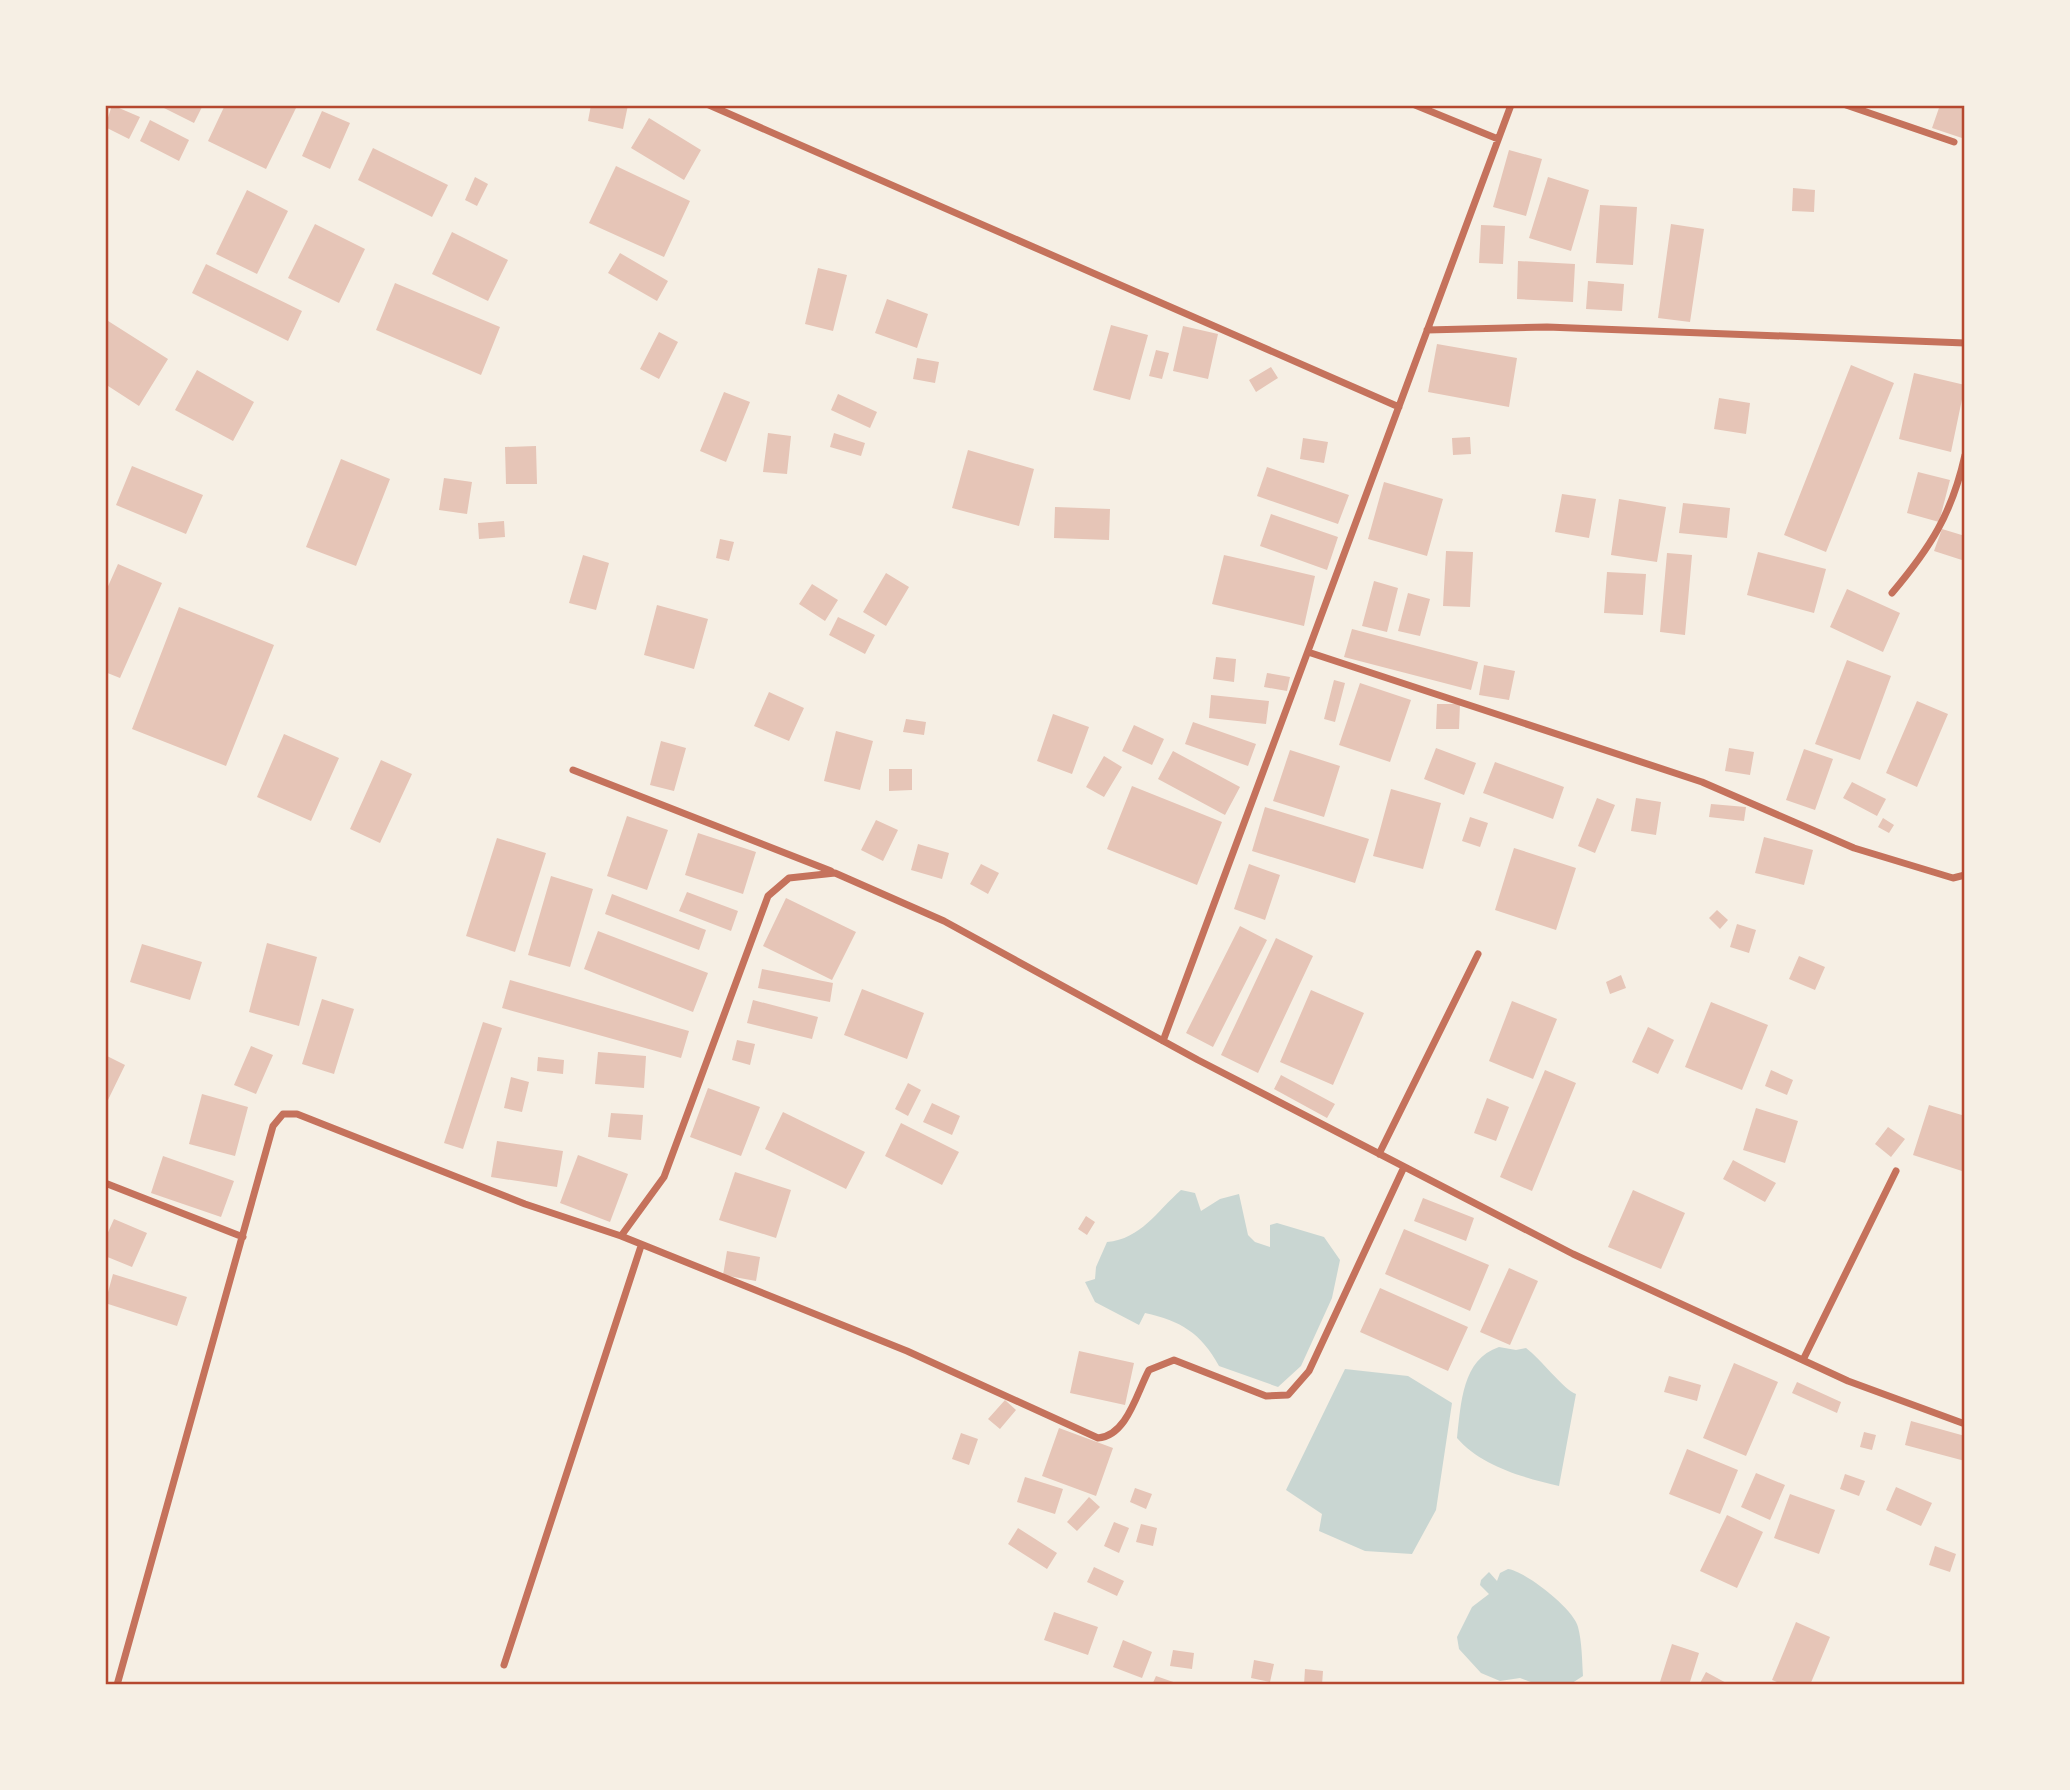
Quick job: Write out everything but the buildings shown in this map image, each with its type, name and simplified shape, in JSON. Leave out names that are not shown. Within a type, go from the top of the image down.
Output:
[{"type":"street","points":[[709,105],[1399,407]]},
{"type":"street","points":[[1415,105],[1498,139]]},
{"type":"street","points":[[1163,1041],[1511,105]]},
{"type":"street","points":[[1846,105],[1954,142]]},
{"type":"street","points":[[1427,330],[1547,327],[1965,344]]},
{"type":"street","points":[[1892,593],[1927,553],[1947,518],[1965,455]]},
{"type":"street","points":[[1308,652],[1702,782],[1854,848],[1953,878],[1965,875]]},
{"type":"street","points":[[573,770],[835,873],[944,921],[1163,1041],[1573,1254],[1849,1381],[1965,1424]]},
{"type":"street","points":[[621,1236],[664,1177],[768,896],[789,878],[835,873]]},
{"type":"street","points":[[1379,1154],[1478,954]]},
{"type":"street","points":[[117,1685],[273,1126],[283,1114],[297,1114],[525,1204],[621,1236],[907,1351],[1098,1438],[1108,1437],[1124,1421],[1149,1370],[1174,1360],[1266,1396],[1288,1395],[1310,1371],[1404,1167]]},
{"type":"street","points":[[1803,1360],[1896,1171]]},
{"type":"street","points":[[105,1183],[243,1237]]},
{"type":"street","points":[[504,1665],[641,1246]]},
{"type":"shaded area","points":[[1181,1190],[1195,1193],[1201,1211],[1220,1199],[1239,1194],[1248,1235],[1255,1242],[1270,1247],[1270,1225],[1277,1223],[1324,1237],[1340,1260],[1332,1298],[1301,1366],[1278,1387],[1219,1366],[1197,1337],[1169,1320],[1145,1313],[1139,1325],[1095,1302],[1085,1282],[1095,1279],[1096,1267],[1107,1242],[1130,1236],[1139,1230]]},
{"type":"shaded area","points":[[1499,1347],[1516,1350],[1526,1348],[1576,1394],[1559,1486],[1504,1470],[1478,1456],[1457,1438],[1462,1397],[1471,1372],[1487,1353]]},
{"type":"shaded area","points":[[1345,1369],[1408,1376],[1452,1403],[1436,1510],[1412,1554],[1365,1551],[1319,1531],[1322,1514],[1286,1490]]},
{"type":"shaded area","points":[[1508,1569],[1526,1576],[1548,1592],[1575,1619],[1580,1639],[1583,1676],[1569,1685],[1539,1685],[1520,1678],[1500,1681],[1481,1673],[1459,1649],[1457,1637],[1472,1607],[1489,1594],[1480,1585],[1481,1580],[1489,1572],[1497,1581],[1500,1573]]}]
